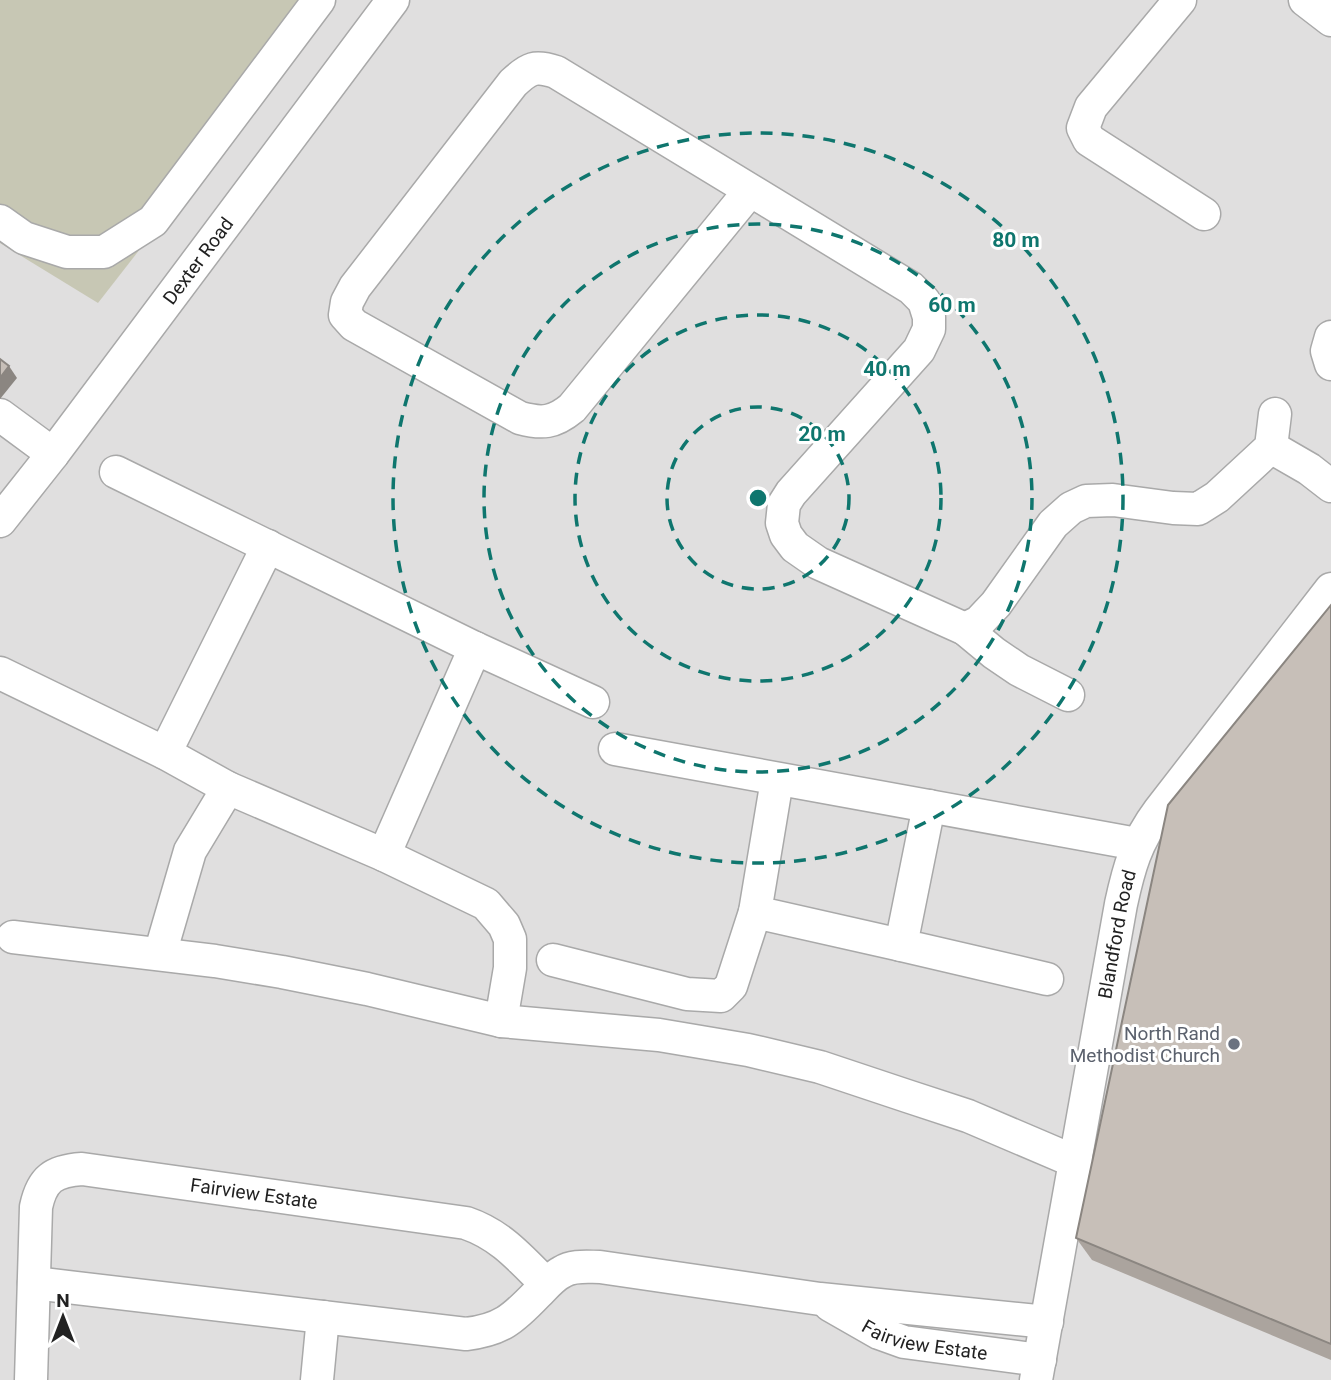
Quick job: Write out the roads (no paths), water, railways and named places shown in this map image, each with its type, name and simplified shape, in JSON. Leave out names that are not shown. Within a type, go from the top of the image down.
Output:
[{"type":"street","points":[[0,221],[24,237],[67,252],[104,252],[153,221],[319,0]]},
{"type":"street","name":"Dexter Road","points":[[0,521],[394,0]]},
{"type":"street","points":[[1180,0],[1091,107],[1083,123],[1083,132],[1089,141],[1204,214]]},
{"type":"street","points":[[1305,0],[1331,20]]},
{"type":"street","points":[[749,191],[572,408],[553,421],[542,423],[520,418],[354,325],[345,315],[347,302],[355,287],[505,94],[526,72],[540,67],[556,72],[749,191],[896,277],[924,301],[929,328],[919,350],[791,493],[784,504],[786,535],[795,547],[818,563],[965,629],[1011,664],[1068,695]]},
{"type":"street","points":[[1331,337],[1328,351],[1331,365]]},
{"type":"street","points":[[965,629],[979,622],[996,604],[1053,524],[1071,508],[1086,501],[1113,500],[1198,509],[1217,497],[1271,447],[1275,414]]},
{"type":"street","points":[[0,415],[53,454]]},
{"type":"street","points":[[1271,447],[1309,469],[1331,486]]},
{"type":"street","points":[[116,472],[475,648],[593,702]]},
{"type":"street","points":[[165,753],[268,546]]},
{"type":"street","name":"Blandford Road","points":[[1038,1370],[1130,864],[1138,844],[1159,811],[1331,589]]},
{"type":"street","points":[[384,855],[475,648]]},
{"type":"street","points":[[0,673],[165,753],[228,788],[384,855],[486,904],[505,925],[510,939],[511,952],[501,1021]]},
{"type":"street","points":[[614,749],[1138,844]]},
{"type":"street","points":[[553,960],[687,994],[721,996],[732,986],[755,912],[777,780]]},
{"type":"street","points":[[160,954],[190,851],[228,788]]},
{"type":"street","points":[[901,945],[929,806]]},
{"type":"street","points":[[755,912],[1047,979]]},
{"type":"street","points":[[13,937],[160,954],[282,972],[501,1021],[659,1035],[748,1049],[821,1067],[968,1116],[1076,1162]]},
{"type":"street","name":"Fairview Estate","points":[[31,1380],[36,1207],[40,1191],[49,1178],[63,1170],[82,1169],[466,1223],[486,1230],[503,1242],[547,1284]]},
{"type":"street","name":"Fairview Estate","points":[[34,1283],[466,1334],[487,1332],[505,1325],[562,1271],[579,1266],[820,1299],[1048,1322]]},
{"type":"street","name":"Fairview Estate","points":[[820,1299],[878,1333],[904,1342],[1038,1370]]},
{"type":"street","points":[[317,1380],[323,1317]]},
{"type":"place","name":"North Rand Methodist Church","points":[[1234,1044]]}]
